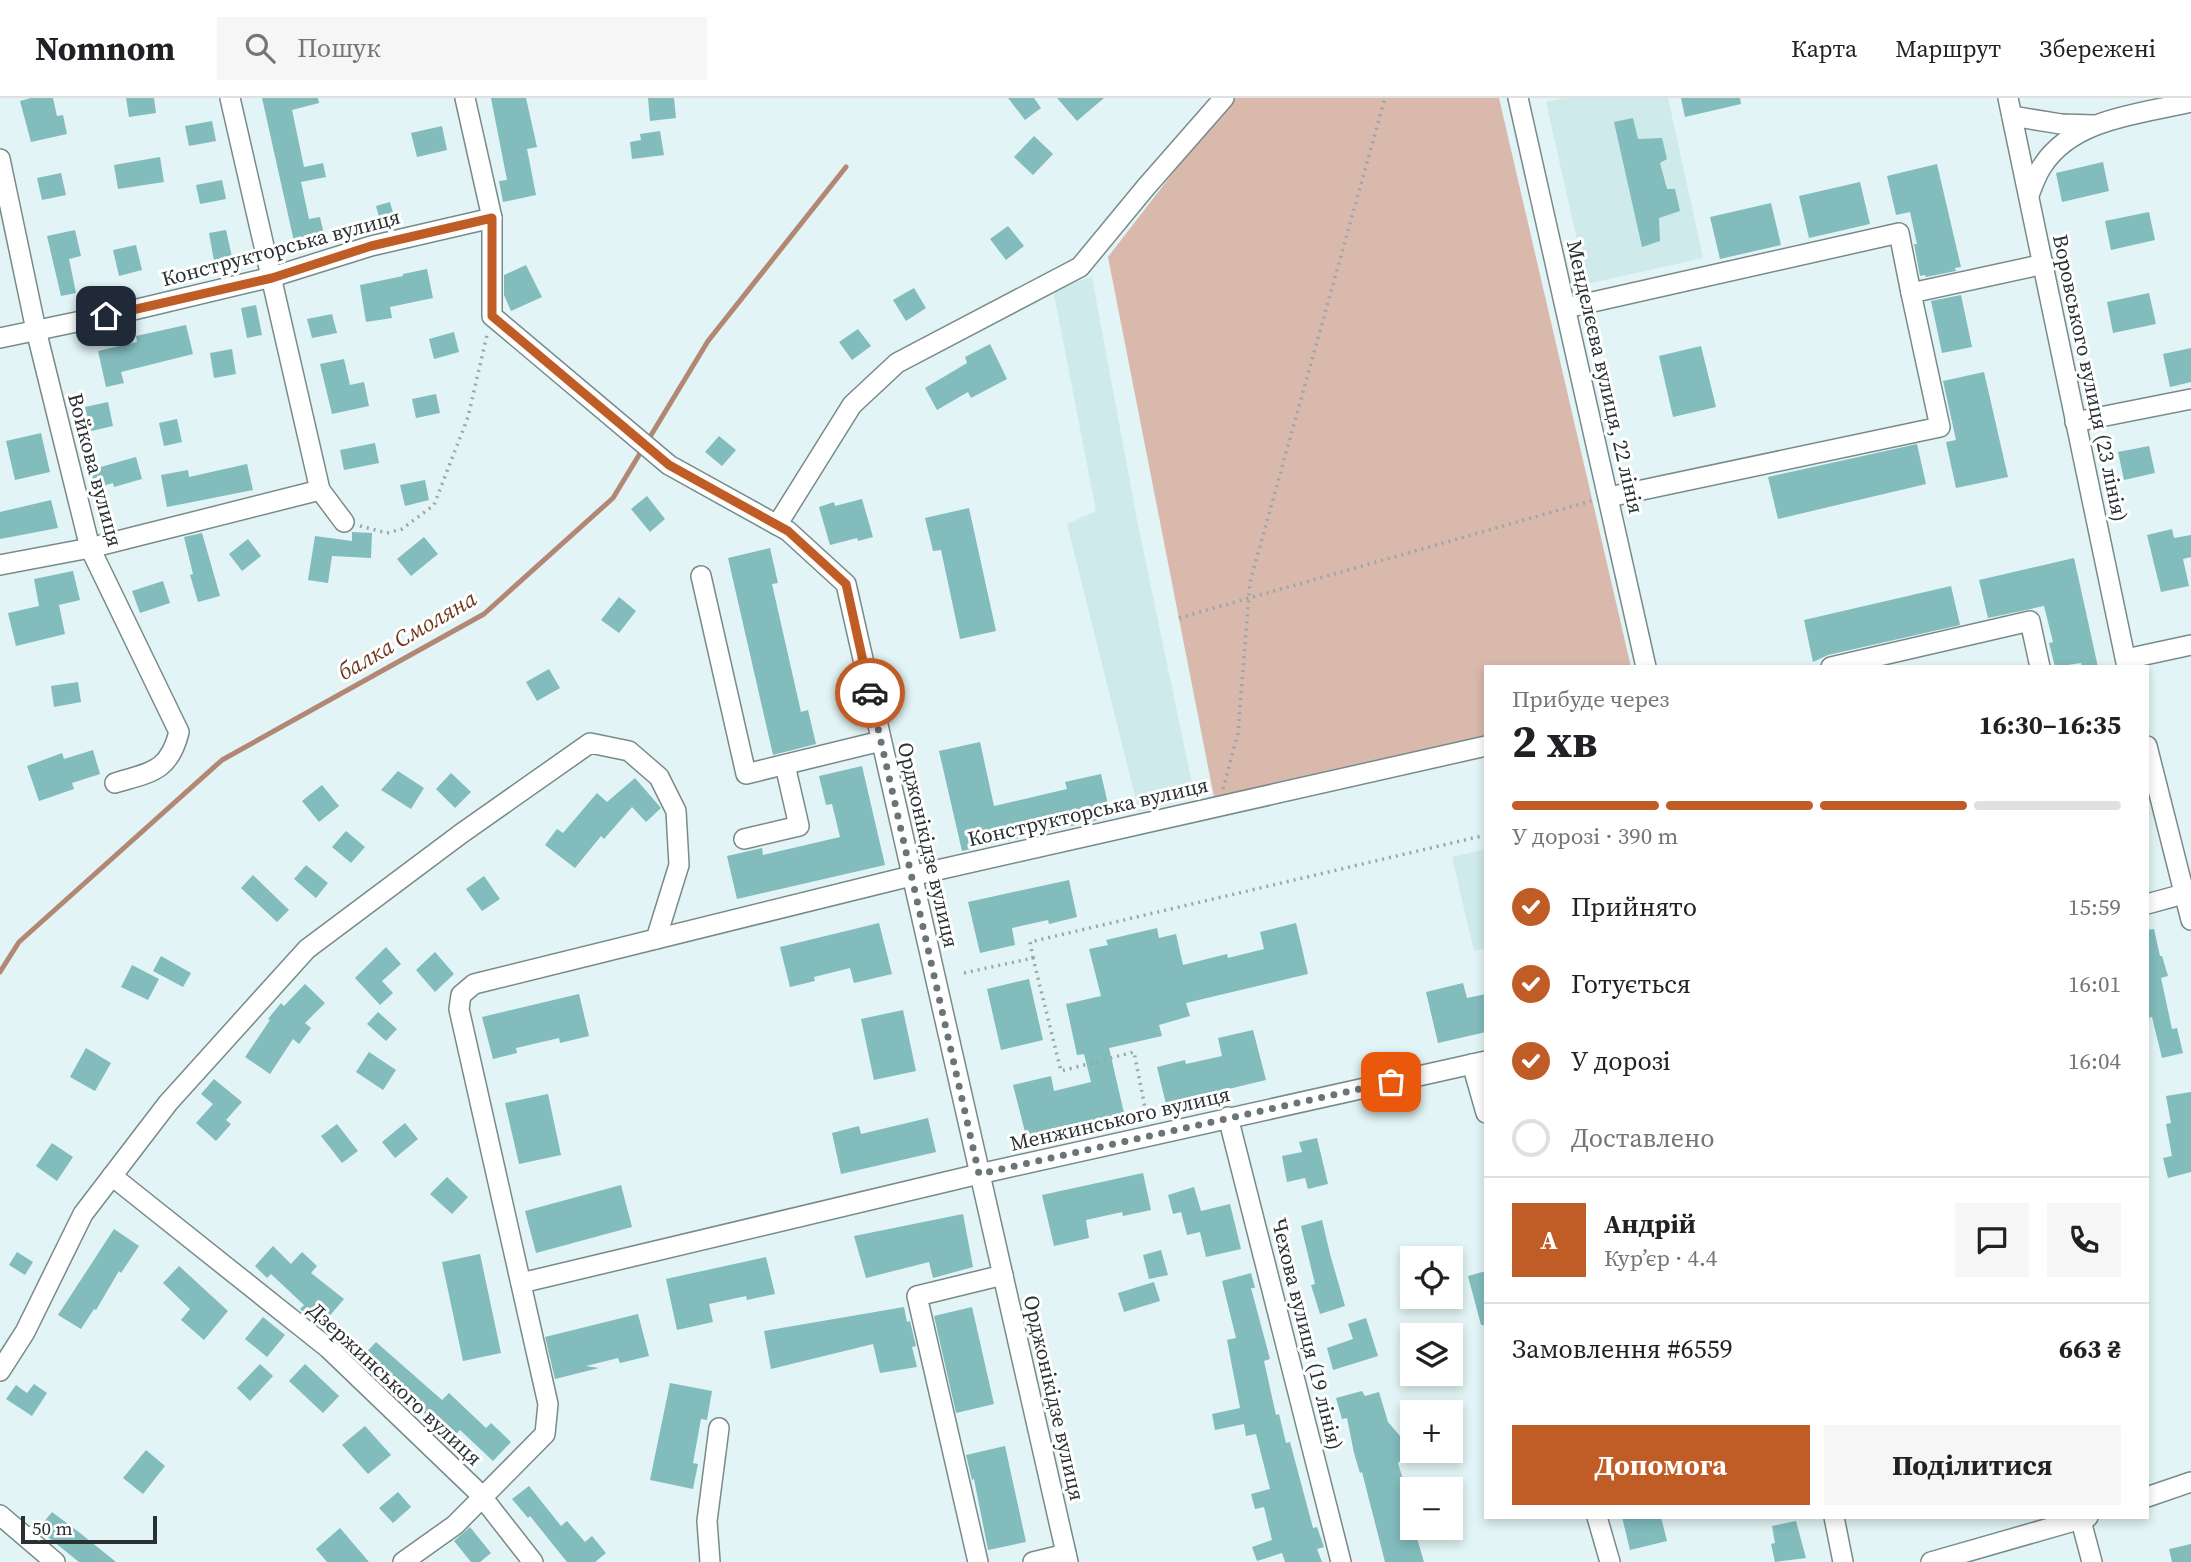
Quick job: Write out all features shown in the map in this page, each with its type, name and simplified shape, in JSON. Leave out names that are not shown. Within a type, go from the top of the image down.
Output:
[{"type":"street","points":[[230,98],[320,490],[344,522]]},
{"type":"street","points":[[466,98],[492,218],[492,316]]},
{"type":"street","points":[[777,525],[852,405],[897,363],[1080,267],[1224,98]]},
{"type":"street","name":"Менделєєва вулиця, 22 лінія","points":[[1521,98],[1566,309],[1601,499],[1645,665]]},
{"type":"street","points":[[2010,107],[2061,124],[2094,125],[2191,102]]},
{"type":"street","name":"Воровського вулиця (23 лiнiя)","points":[[2010,107],[2127,663]]},
{"type":"street","points":[[2029,195],[2043,164],[2068,140],[2094,125]]},
{"type":"street","name":"Войкова вулиця","points":[[0,159],[36,330],[90,548],[179,732],[174,752],[155,771],[115,783]]},
{"type":"street","name":"Конструкторська вулиця","points":[[0,338],[272,278],[371,246],[492,218]]},
{"type":"street","points":[[1566,309],[1899,233],[1940,427],[1601,499]]},
{"type":"street","points":[[1911,293],[2044,264]]},
{"type":"street","name":"Орджонікідзе вулиця","points":[[492,316],[669,465],[788,531],[846,584],[1067,1558]]},
{"type":"street","points":[[2075,422],[2191,399]]},
{"type":"street","points":[[0,565],[90,548],[320,490]]},
{"type":"street","points":[[701,576],[746,774],[881,741]]},
{"type":"street","points":[[1840,665],[2030,621],[2040,665]]},
{"type":"street","points":[[2127,663],[2191,645]]},
{"type":"street","points":[[0,1371],[25,1332],[83,1214],[167,1103],[307,949],[462,833],[590,743],[629,751],[659,777],[676,811],[679,864],[656,939]]},
{"type":"street","name":"Конструкторська вулиця","points":[[521,1283],[459,1009],[461,995],[474,984],[911,876],[1484,746]]},
{"type":"street","points":[[2149,753],[2188,893],[2191,920]]},
{"type":"street","points":[[744,839],[799,826],[785,765]]},
{"type":"street","points":[[2149,903],[2188,893]]},
{"type":"street","points":[[1479,1063],[1484,1099]]},
{"type":"street","name":"Менжинського вулиця","points":[[521,1283],[979,1174],[1479,1063]]},
{"type":"street","name":"Чехова вулиця (19 лiнiя)","points":[[1228,1117],[1341,1562]]},
{"type":"street","name":"Дзержинського вулиця","points":[[112,1176],[328,1348],[483,1497],[533,1562]]},
{"type":"street","points":[[978,1562],[917,1296],[1003,1275]]},
{"type":"street","points":[[403,1562],[455,1525],[545,1434],[548,1404],[521,1283]]},
{"type":"street","points":[[710,1562],[707,1521],[719,1428]]},
{"type":"street","points":[[2149,1496],[2191,1482]]},
{"type":"street","points":[[0,1515],[55,1562]]},
{"type":"street","points":[[1598,1519],[1610,1562]]},
{"type":"street","points":[[1834,1519],[1843,1562]]},
{"type":"street","points":[[1931,1562],[2080,1519]]},
{"type":"street","points":[[2083,1519],[2092,1562]]},
{"type":"street","points":[[1033,1562],[1067,1558]]},
{"type":"path","points":[[1218,806],[1238,733],[1250,582],[1385,98]]},
{"type":"path","points":[[344,522],[387,533],[402,529],[434,505],[468,417],[492,316]]},
{"type":"path","points":[[1179,618],[1601,499]]},
{"type":"path","points":[[1151,1135],[1134,1052],[1061,1071],[1030,942],[1484,835]]},
{"type":"path","points":[[964,973],[1033,958]]},
{"type":"shaded area","points":[[1235,98],[1499,98],[1631,665],[1484,665],[1484,736],[1214,797],[1108,257],[1226,104]]},
{"type":"shaded area","points":[[1565,98],[1668,98],[1703,258],[1587,284],[1546,102]]},
{"type":"shaded area","points":[[1092,277],[1137,520],[1195,798],[1139,812],[1067,524],[1096,511],[1053,289]]},
{"type":"shaded area","points":[[1484,849],[1484,948],[1474,951],[1452,857]]},
{"type":"building","points":[[53,98],[57,116],[63,115],[67,134],[31,142],[20,101]]},
{"type":"building","points":[[126,98],[154,98],[156,113],[129,117]]},
{"type":"building","points":[[262,98],[318,98],[319,103],[292,110],[304,167],[323,163],[326,177],[301,182],[309,219],[320,217],[325,239],[295,246]]},
{"type":"building","points":[[491,98],[526,98],[537,147],[527,149],[536,195],[503,202],[499,181],[507,180]]},
{"type":"building","points":[[648,98],[674,98],[676,118],[650,121]]},
{"type":"building","points":[[1008,98],[1034,98],[1041,108],[1025,120]]},
{"type":"building","points":[[1057,98],[1104,98],[1077,121]]},
{"type":"building","points":[[1681,98],[1740,98],[1741,104],[1685,117]]},
{"type":"building","points":[[1633,118],[1638,139],[1662,138],[1667,159],[1660,163],[1667,189],[1675,189],[1680,211],[1659,218],[1660,241],[1642,247],[1614,122]]},
{"type":"building","points":[[212,121],[216,141],[189,146],[185,126]]},
{"type":"building","points":[[442,126],[447,150],[417,157],[411,133]]},
{"type":"building","points":[[660,131],[664,155],[632,159],[630,142],[641,140],[640,134]]},
{"type":"building","points":[[1034,136],[1053,154],[1033,175],[1014,157]]},
{"type":"building","points":[[160,157],[164,182],[118,189],[114,165]]},
{"type":"building","points":[[2103,162],[2109,191],[2062,202],[2056,173]]},
{"type":"building","points":[[1937,164],[1961,267],[1955,268],[1956,271],[1926,277],[1920,276],[1910,212],[1896,215],[1887,176]]},
{"type":"building","points":[[61,173],[66,195],[42,200],[37,178]]},
{"type":"building","points":[[222,180],[226,199],[200,204],[196,185]]},
{"type":"building","points":[[1860,182],[1870,224],[1809,238],[1799,196]]},
{"type":"building","points":[[390,202],[396,224],[382,228],[376,206]]},
{"type":"building","points":[[1771,203],[1781,245],[1720,259],[1710,217]]},
{"type":"building","points":[[2149,212],[2155,240],[2111,250],[2105,221]]},
{"type":"building","points":[[1008,226],[1024,246],[1006,260],[990,239]]},
{"type":"building","points":[[75,230],[81,256],[69,259],[76,293],[61,296],[47,236]]},
{"type":"building","points":[[226,230],[232,257],[214,261],[209,233]]},
{"type":"building","points":[[136,245],[142,270],[119,276],[113,250]]},
{"type":"building","points":[[526,265],[542,297],[511,311],[504,295],[504,275]]},
{"type":"building","points":[[427,269],[433,298],[390,307],[392,318],[366,322],[360,285]]},
{"type":"building","points":[[914,288],[926,308],[906,321],[893,300]]},
{"type":"building","points":[[2149,293],[2156,324],[2113,333],[2107,302]]},
{"type":"building","points":[[1961,295],[1972,347],[1942,353],[1931,301]]},
{"type":"building","points":[[256,305],[262,335],[247,338],[241,308]]},
{"type":"building","points":[[332,314],[337,333],[312,338],[307,319]]},
{"type":"building","points":[[186,325],[193,354],[121,372],[124,383],[106,387],[98,351],[137,342],[136,336]]},
{"type":"building","points":[[858,329],[871,346],[852,360],[839,342]]},
{"type":"building","points":[[454,332],[459,352],[434,359],[429,339]]},
{"type":"building","points":[[990,344],[1007,379],[971,398],[968,392],[937,410],[925,388],[967,363],[965,357]]},
{"type":"building","points":[[1701,346],[1716,407],[1673,417],[1659,356]]},
{"type":"building","points":[[2191,348],[2191,382],[2170,387],[2163,354]]},
{"type":"building","points":[[232,349],[236,374],[214,378],[210,353]]},
{"type":"building","points":[[344,359],[350,385],[364,382],[369,406],[332,414],[320,364]]},
{"type":"building","points":[[1984,372],[2008,477],[1956,488],[1946,442],[1956,440],[1943,381]]},
{"type":"building","points":[[436,394],[440,413],[416,418],[412,399]]},
{"type":"building","points":[[108,402],[113,426],[91,431],[85,407]]},
{"type":"building","points":[[177,419],[182,442],[164,446],[159,423]]},
{"type":"building","points":[[41,433],[50,472],[15,480],[6,441]]},
{"type":"building","points":[[719,436],[736,450],[722,466],[705,452]]},
{"type":"building","points":[[375,443],[379,463],[344,470],[340,450]]},
{"type":"building","points":[[1917,444],[1926,484],[1778,519],[1768,477]]},
{"type":"building","points":[[2149,446],[2155,473],[2124,480],[2118,452]]},
{"type":"building","points":[[136,457],[142,479],[114,487],[113,483],[95,488],[90,470]]},
{"type":"building","points":[[247,464],[253,490],[167,507],[161,475],[188,470],[189,477]]},
{"type":"building","points":[[425,480],[429,500],[405,506],[400,485]]},
{"type":"building","points":[[647,496],[665,519],[650,532],[631,509]]},
{"type":"building","points":[[862,499],[873,537],[830,545],[819,507],[834,502],[835,506]]},
{"type":"building","points":[[51,500],[58,528],[0,539],[0,512]]},
{"type":"building","points":[[969,508],[996,631],[960,639],[941,550],[933,551],[925,518]]},
{"type":"building","points":[[2172,529],[2174,538],[2191,535],[2191,557],[2183,559],[2189,586],[2161,592],[2147,535]]},
{"type":"building","points":[[352,532],[372,533],[371,558],[332,556],[328,583],[308,580],[315,536],[352,541]]},
{"type":"building","points":[[202,533],[220,596],[198,602],[190,575],[193,574],[184,537]]},
{"type":"building","points":[[424,537],[438,554],[411,576],[397,559]]},
{"type":"building","points":[[248,539],[261,556],[242,571],[229,554]]},
{"type":"building","points":[[770,548],[778,583],[772,584],[801,712],[808,710],[816,744],[773,755],[728,558]]},
{"type":"building","points":[[2074,558],[2098,665],[2054,665],[2049,643],[2053,642],[2044,606],[1988,618],[1979,580]]},
{"type":"building","points":[[73,571],[80,600],[59,605],[65,634],[16,646],[8,613],[39,606],[34,579]]},
{"type":"building","points":[[163,581],[170,603],[140,613],[132,591]]},
{"type":"building","points":[[1951,586],[1960,625],[1828,655],[1813,662],[1804,620]]},
{"type":"building","points":[[619,597],[636,611],[619,633],[601,620]]},
{"type":"building","points":[[549,669],[560,688],[537,701],[526,682]]},
{"type":"building","points":[[78,682],[81,702],[54,707],[51,686]]},
{"type":"building","points":[[980,742],[994,806],[1067,789],[1065,782],[1101,774],[1111,817],[962,851],[939,751]]},
{"type":"building","points":[[93,750],[100,774],[72,783],[74,789],[39,801],[27,766],[62,753],[64,759]]},
{"type":"building","points":[[862,766],[885,865],[737,899],[727,856],[762,848],[763,855],[840,837],[832,804],[826,805],[819,776]]},
{"type":"building","points":[[398,771],[424,788],[411,809],[381,790]]},
{"type":"building","points":[[451,773],[471,792],[455,808],[436,789]]},
{"type":"building","points":[[635,778],[661,808],[646,822],[632,807],[604,839],[601,836],[575,868],[545,845],[557,829],[563,833],[597,793],[607,802]]},
{"type":"building","points":[[322,785],[339,806],[319,822],[302,801]]},
{"type":"building","points":[[346,831],[365,847],[351,863],[332,847]]},
{"type":"building","points":[[306,865],[328,883],[316,898],[294,879]]},
{"type":"building","points":[[253,875],[289,910],[277,922],[241,888]]},
{"type":"building","points":[[484,876],[500,899],[482,911],[466,889]]},
{"type":"building","points":[[1069,880],[1077,917],[1049,924],[1048,920],[1012,928],[1015,945],[980,953],[968,902]]},
{"type":"building","points":[[879,923],[892,974],[854,983],[850,968],[814,977],[815,981],[790,987],[780,947]]},
{"type":"building","points":[[1296,923],[1308,974],[1186,1003],[1190,1016],[1159,1025],[1162,1036],[1109,1048],[1124,1113],[1026,1136],[1013,1085],[1051,1076],[1054,1091],[1091,1082],[1084,1054],[1077,1055],[1066,1004],[1101,996],[1089,949],[1108,945],[1106,940],[1157,928],[1159,938],[1176,934],[1183,965],[1227,954],[1228,958],[1264,949],[1260,932]]},
{"type":"building","points":[[2154,929],[2168,976],[2161,978],[2172,1029],[2177,1028],[2183,1053],[2162,1058],[2152,1017],[2149,1018],[2149,930]]},
{"type":"building","points":[[386,947],[401,964],[382,981],[393,993],[380,1005],[355,978]]},
{"type":"building","points":[[435,952],[454,974],[435,992],[416,970]]},
{"type":"building","points":[[161,956],[191,973],[183,987],[153,971]]},
{"type":"building","points":[[132,965],[159,979],[148,1000],[121,987]]},
{"type":"building","points":[[1029,979],[1043,1040],[1001,1050],[987,989]]},
{"type":"building","points":[[1463,983],[1467,998],[1484,994],[1484,1032],[1438,1043],[1426,992]]},
{"type":"building","points":[[305,984],[325,1003],[305,1023],[311,1028],[299,1044],[293,1039],[270,1074],[245,1057],[281,1003],[284,1006]]},
{"type":"building","points":[[579,994],[589,1036],[560,1043],[559,1038],[516,1048],[517,1053],[493,1059],[482,1017]]},
{"type":"building","points":[[903,1010],[916,1071],[874,1080],[861,1019]]},
{"type":"building","points":[[378,1012],[397,1029],[386,1041],[367,1024]]},
{"type":"building","points":[[1253,1030],[1266,1080],[1166,1104],[1157,1067],[1185,1060],[1186,1064],[1222,1056],[1218,1038]]},
{"type":"building","points":[[86,1048],[111,1063],[95,1091],[70,1077]]},
{"type":"building","points":[[369,1052],[396,1070],[383,1090],[356,1072]]},
{"type":"building","points":[[214,1079],[242,1102],[226,1120],[231,1124],[216,1141],[196,1123],[213,1104],[201,1094]]},
{"type":"building","points":[[2191,1092],[2191,1172],[2168,1178],[2163,1158],[2172,1156],[2166,1124],[2171,1123],[2166,1096]]},
{"type":"building","points":[[548,1094],[561,1155],[519,1164],[505,1103]]},
{"type":"building","points":[[928,1118],[936,1152],[841,1174],[832,1133],[859,1126],[861,1134]]},
{"type":"building","points":[[405,1123],[418,1139],[395,1158],[382,1142]]},
{"type":"building","points":[[337,1124],[358,1151],[342,1163],[321,1136]]},
{"type":"building","points":[[1317,1138],[1328,1184],[1308,1189],[1305,1178],[1287,1182],[1282,1156],[1302,1152],[1299,1142]]},
{"type":"building","points":[[52,1143],[73,1157],[57,1181],[36,1166]]},
{"type":"building","points":[[1143,1173],[1151,1210],[1123,1216],[1122,1212],[1086,1220],[1089,1238],[1054,1246],[1042,1195]]},
{"type":"building","points":[[447,1177],[468,1197],[452,1214],[430,1194]]},
{"type":"building","points":[[621,1185],[632,1227],[536,1253],[525,1211]]},
{"type":"building","points":[[1194,1187],[1201,1211],[1230,1204],[1241,1249],[1206,1257],[1200,1232],[1187,1235],[1181,1212],[1173,1214],[1168,1195]]},
{"type":"building","points":[[963,1214],[973,1267],[933,1278],[929,1262],[866,1278],[854,1236]]},
{"type":"building","points":[[1322,1220],[1345,1306],[1320,1314],[1311,1285],[1315,1284],[1301,1226]]},
{"type":"building","points":[[114,1229],[139,1246],[81,1329],[58,1315]]},
{"type":"building","points":[[273,1246],[291,1264],[302,1252],[317,1266],[311,1273],[344,1299],[321,1326],[300,1309],[304,1305],[271,1274],[267,1278],[255,1266]]},
{"type":"building","points":[[1161,1250],[1168,1275],[1149,1279],[1143,1255]]},
{"type":"building","points":[[17,1252],[33,1262],[25,1275],[9,1265]]},
{"type":"building","points":[[480,1254],[501,1353],[463,1361],[442,1262]]},
{"type":"building","points":[[766,1257],[775,1294],[747,1300],[746,1296],[709,1304],[713,1322],[677,1330],[666,1279]]},
{"type":"building","points":[[179,1266],[228,1311],[204,1340],[181,1320],[190,1309],[163,1283]]},
{"type":"building","points":[[1484,1272],[1484,1325],[1481,1325],[1468,1276]]},
{"type":"building","points":[[1251,1273],[1255,1288],[1251,1288],[1270,1359],[1264,1361],[1276,1415],[1279,1414],[1286,1443],[1290,1442],[1313,1528],[1317,1527],[1324,1547],[1317,1549],[1322,1562],[1285,1562],[1282,1553],[1257,1561],[1252,1547],[1272,1540],[1264,1507],[1255,1509],[1251,1494],[1270,1489],[1256,1434],[1246,1436],[1244,1424],[1215,1430],[1212,1414],[1240,1408],[1227,1340],[1236,1338],[1222,1281]]},
{"type":"building","points":[[1154,1282],[1160,1301],[1124,1312],[1118,1293]]},
{"type":"building","points":[[904,1307],[916,1346],[912,1347],[917,1367],[880,1373],[873,1344],[771,1369],[764,1331]]},
{"type":"building","points":[[972,1307],[994,1404],[956,1413],[934,1316]]},
{"type":"building","points":[[638,1314],[649,1356],[620,1363],[618,1358],[586,1366],[599,1368],[555,1379],[545,1337]]},
{"type":"building","points":[[263,1317],[285,1335],[267,1357],[245,1339]]},
{"type":"building","points":[[1366,1318],[1378,1356],[1333,1370],[1327,1348],[1353,1339],[1348,1324]]},
{"type":"building","points":[[376,1342],[442,1400],[449,1393],[486,1428],[491,1423],[511,1442],[493,1461],[460,1430],[451,1439],[411,1400],[409,1402],[360,1359]]},
{"type":"building","points":[[260,1364],[273,1376],[250,1401],[237,1388]]},
{"type":"building","points":[[305,1364],[339,1396],[323,1413],[289,1381]]},
{"type":"building","points":[[670,1383],[712,1391],[707,1420],[701,1419],[693,1463],[698,1464],[693,1489],[650,1480]]},
{"type":"building","points":[[34,1384],[47,1393],[32,1416],[6,1399],[16,1385],[27,1393]]},
{"type":"building","points":[[1362,1391],[1365,1396],[1379,1392],[1388,1422],[1400,1436],[1398,1463],[1402,1477],[1400,1477],[1400,1540],[1418,1540],[1424,1562],[1385,1562],[1362,1472],[1360,1473],[1354,1453],[1347,1418],[1342,1419],[1336,1398]]},
{"type":"building","points":[[365,1426],[391,1455],[368,1474],[342,1445]]},
{"type":"building","points":[[1005,1446],[1026,1542],[988,1550],[974,1479],[972,1480],[966,1455]]},
{"type":"building","points":[[146,1450],[165,1466],[143,1494],[123,1478]]},
{"type":"building","points":[[529,1486],[561,1526],[567,1521],[585,1542],[592,1536],[606,1553],[595,1562],[567,1562],[530,1516],[528,1518],[512,1499]]},
{"type":"building","points":[[398,1492],[411,1507],[393,1523],[379,1508]]},
{"type":"building","points":[[52,1512],[116,1562],[79,1562],[38,1529]]},
{"type":"building","points":[[1622,1519],[1662,1519],[1667,1541],[1630,1550]]},
{"type":"building","points":[[1796,1521],[1806,1558],[1775,1562],[1771,1544],[1775,1543],[1772,1526]]},
{"type":"building","points":[[470,1527],[491,1553],[480,1562],[471,1562],[454,1541]]},
{"type":"building","points":[[340,1528],[369,1562],[327,1562],[316,1549]]},
{"type":"building","points":[[2191,1544],[2191,1562],[2172,1562],[2169,1549]]},
{"type":"waterway","name":"балка Смоляна","points":[[0,972],[19,942],[222,760],[484,614],[613,498],[708,341],[846,167]]},
{"type":"way so far","points":[[870,693],[979,1174],[1391,1082]]},
{"type":"route","points":[[106,316],[272,278],[371,246],[492,218],[492,316],[669,465],[788,531],[846,584],[870,693]]}]
